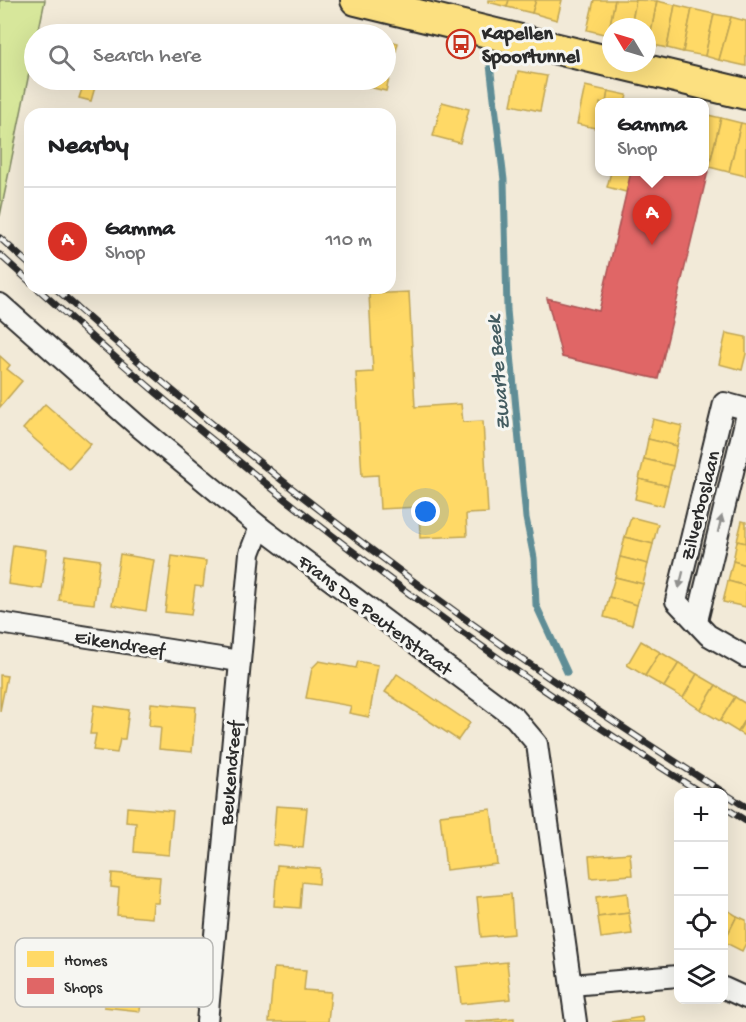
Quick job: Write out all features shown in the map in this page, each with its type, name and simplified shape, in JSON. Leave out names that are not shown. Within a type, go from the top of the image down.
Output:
[{"type":"main road","points":[[356,0],[602,60]]},
{"type":"main road","points":[[654,72],[746,94]]},
{"type":"street","name":"Frans De Peuterstraat","points":[[0,304],[138,426],[260,527],[514,718],[537,744],[576,1022]]},
{"type":"street","name":"Zilverboslaan","points":[[746,409],[724,403],[676,601],[708,635],[746,657]]},
{"type":"street","name":"Zilverboslaan","points":[[697,621],[746,418]]},
{"type":"street","name":"Beukendreef","points":[[213,954],[250,553],[260,527]]},
{"type":"street","name":"Eikendreef","points":[[0,623],[239,661]]},
{"type":"street","points":[[571,985],[674,976]]},
{"type":"street","points":[[728,990],[746,998]]},
{"type":"street","name":"Beukendreef","points":[[207,1022],[208,1007]]},
{"type":"green space","points":[[0,0],[45,0],[40,24],[24,24],[26,90],[0,216]]},
{"type":"building: Homes","points":[[488,0],[509,0],[507,7],[488,2]]},
{"type":"building: Homes","points":[[509,0],[536,0],[532,13],[507,7]]},
{"type":"building: Homes","points":[[536,0],[562,0],[557,20],[532,13]]},
{"type":"building: Homes","points":[[594,0],[615,0],[611,18],[602,18],[602,34],[587,30]]},
{"type":"building: Homes","points":[[615,0],[636,0],[633,18],[611,18]]},
{"type":"building: Homes","points":[[636,0],[657,1],[654,18],[633,18]]},
{"type":"building: Homes","points":[[657,1],[675,5],[667,48],[656,46],[656,18],[654,18]]},
{"type":"building: Homes","points":[[675,5],[692,9],[683,52],[667,48]]},
{"type":"building: Homes","points":[[692,9],[714,14],[705,56],[683,52]]},
{"type":"building: Homes","points":[[714,14],[731,17],[719,60],[705,56]]},
{"type":"building: Homes","points":[[731,17],[746,21],[746,66],[719,60]]},
{"type":"building: Homes","points":[[518,71],[547,76],[540,111],[511,105]]},
{"type":"building: Homes","points":[[585,86],[608,91],[607,98],[595,98],[595,128],[577,124]]},
{"type":"building: Homes","points":[[82,90],[94,90],[91,101],[79,98]]},
{"type":"building: Homes","points":[[608,91],[627,95],[626,98],[607,98]]},
{"type":"building: Homes","points":[[442,102],[469,109],[460,143],[433,136]]},
{"type":"building: Homes","points":[[709,115],[721,118],[709,167]]},
{"type":"building: Homes","points":[[721,118],[741,123],[729,172],[709,167]]},
{"type":"building: Homes","points":[[741,123],[746,124],[746,176],[729,172]]},
{"type":"building: Homes","points":[[610,176],[630,176],[626,192],[607,187]]},
{"type":"building: Homes","points":[[409,292],[415,407],[461,404],[463,422],[483,421],[488,513],[466,514],[467,536],[420,538],[419,507],[380,509],[378,475],[362,476],[356,373],[373,372],[369,294]]},
{"type":"building: Homes","points":[[726,333],[746,337],[746,354],[742,370],[719,364]]},
{"type":"building: Homes","points":[[0,356],[10,365],[7,369],[22,381],[0,407]]},
{"type":"building: Homes","points":[[45,404],[91,444],[69,469],[23,429]]},
{"type":"building: Homes","points":[[653,419],[682,426],[677,446],[648,439]]},
{"type":"building: Homes","points":[[648,439],[677,446],[673,466],[644,459]]},
{"type":"building: Homes","points":[[644,459],[673,466],[668,486],[639,479]]},
{"type":"building: Homes","points":[[639,479],[668,486],[663,506],[635,499]]},
{"type":"building: Homes","points":[[631,517],[658,524],[653,544],[625,537]]},
{"type":"building: Homes","points":[[742,521],[746,522],[746,543],[737,541]]},
{"type":"building: Homes","points":[[625,537],[653,544],[648,564],[620,557]]},
{"type":"building: Homes","points":[[737,541],[746,543],[746,565],[733,561]]},
{"type":"building: Homes","points":[[13,545],[47,550],[42,589],[8,584]]},
{"type":"building: Homes","points":[[120,554],[154,560],[146,611],[112,605]]},
{"type":"building: Homes","points":[[65,555],[100,560],[94,604],[59,600]]},
{"type":"building: Homes","points":[[172,556],[206,561],[203,587],[195,586],[191,615],[165,612]]},
{"type":"building: Homes","points":[[620,557],[648,564],[643,584],[615,577]]},
{"type":"building: Homes","points":[[733,561],[746,565],[746,586],[728,581]]},
{"type":"building: Homes","points":[[615,577],[643,584],[637,605],[609,597]]},
{"type":"building: Homes","points":[[728,581],[746,586],[746,607],[723,602]]},
{"type":"building: Homes","points":[[609,597],[637,605],[632,625],[604,617]]},
{"type":"building: Homes","points":[[641,641],[660,652],[645,676],[627,665]]},
{"type":"building: Homes","points":[[660,652],[679,663],[664,687],[645,676]]},
{"type":"building: Homes","points":[[319,661],[356,668],[358,661],[378,665],[369,717],[349,713],[351,706],[306,698],[312,668]]},
{"type":"building: Homes","points":[[679,663],[697,674],[683,698],[664,687]]},
{"type":"building: Homes","points":[[397,674],[470,723],[458,740],[385,692]]},
{"type":"building: Homes","points":[[697,674],[716,685],[701,710],[683,698]]},
{"type":"building: Homes","points":[[0,675],[7,676],[0,711]]},
{"type":"building: Homes","points":[[716,685],[735,697],[720,721],[701,710]]},
{"type":"building: Homes","points":[[735,697],[746,704],[746,719],[738,732],[720,721]]},
{"type":"building: Homes","points":[[151,703],[196,707],[192,752],[159,749],[161,727],[149,726]]},
{"type":"building: Homes","points":[[94,705],[129,710],[125,739],[120,739],[117,753],[93,750],[96,734],[90,734]]},
{"type":"building: Homes","points":[[746,719],[746,737],[738,732]]},
{"type":"building: Homes","points":[[276,806],[307,808],[303,848],[273,845]]},
{"type":"building: Homes","points":[[127,807],[173,811],[169,855],[134,852],[136,823],[126,822]]},
{"type":"building: Homes","points":[[491,809],[497,864],[446,870],[440,815]]},
{"type":"building: Homes","points":[[630,853],[632,875],[591,878],[589,856]]},
{"type":"building: Homes","points":[[277,865],[320,868],[319,884],[302,882],[300,908],[274,906]]},
{"type":"building: Homes","points":[[112,873],[160,877],[158,903],[153,903],[152,918],[117,915],[119,888],[111,887]]},
{"type":"building: Homes","points":[[627,893],[629,913],[598,917],[596,897]]},
{"type":"building: Homes","points":[[511,894],[514,934],[481,937],[477,897]]},
{"type":"building: Homes","points":[[728,910],[737,916],[728,934]]},
{"type":"building: Homes","points":[[629,913],[632,934],[601,938],[598,917]]},
{"type":"building: Homes","points":[[737,916],[746,920],[746,943],[742,951],[728,944],[728,934]]},
{"type":"building: Homes","points":[[507,962],[511,999],[461,1004],[457,967]]},
{"type":"building: Homes","points":[[274,968],[306,970],[304,990],[331,992],[328,1022],[269,1022]]},
{"type":"building: Homes","points":[[104,1007],[140,1007],[140,1011]]},
{"type":"building: Homes","points":[[642,1017],[643,1022],[611,1022]]},
{"type":"building: Homes","points":[[514,1018],[514,1022],[463,1022]]},
{"type":"building: Shops","points":[[630,176],[707,176],[658,379],[562,357],[547,298],[599,311]]},
{"type":"waterway","name":"Zwarte Beek","points":[[490,65],[504,180],[507,310],[526,518],[534,558],[536,605],[567,672]]},
{"type":"railway","points":[[0,238],[24,260]]},
{"type":"railway","points":[[0,255],[24,277]]},
{"type":"railway","points":[[44,294],[194,425],[357,555],[526,677],[694,788]]},
{"type":"railway","points":[[62,294],[214,425],[378,555],[548,677],[717,788]]},
{"type":"railway","points":[[728,796],[746,807]]},
{"type":"railway","points":[[728,810],[746,821]]},
{"type":"place","name":"Kapellen Spoortunnel","points":[[461,44]]},
{"type":"place","name":"Gamma","points":[[652,245]]}]
